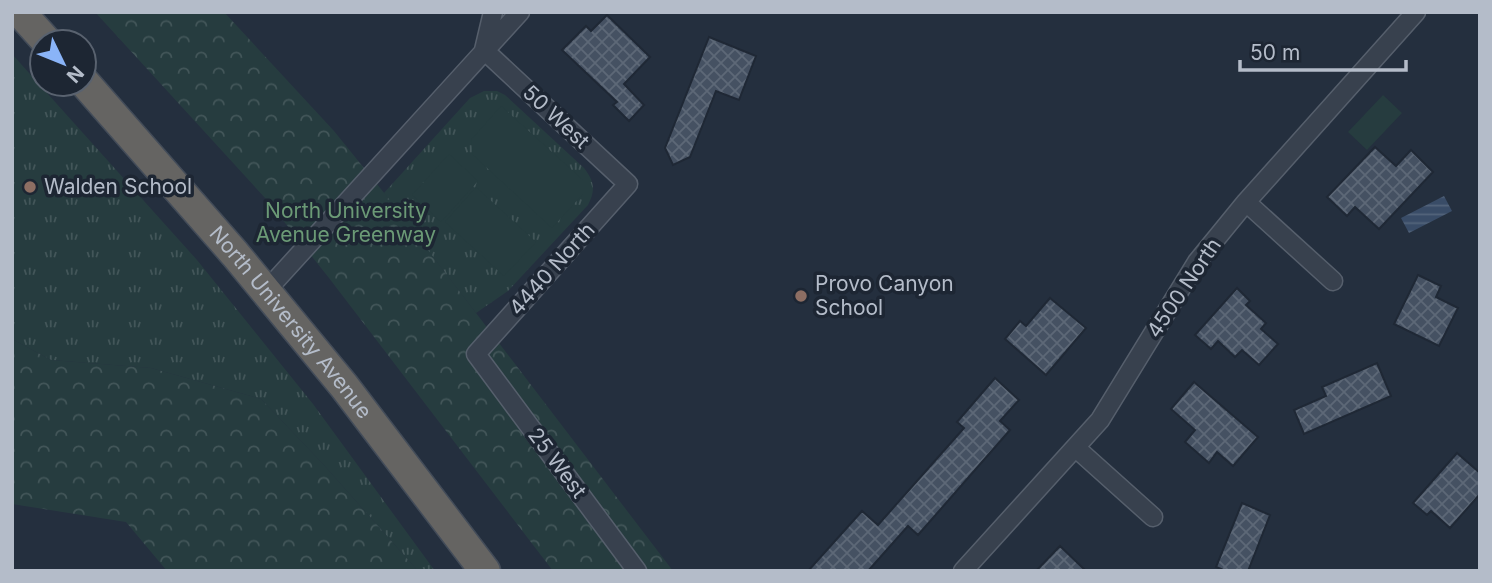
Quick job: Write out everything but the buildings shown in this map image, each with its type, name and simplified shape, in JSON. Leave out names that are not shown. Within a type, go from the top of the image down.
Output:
[{"type":"highway","points":[[20,12],[34,28]]},
{"type":"highway","name":"North University Avenue","points":[[98,97],[266,291],[344,386],[485,571]]},
{"type":"street","points":[[484,50],[493,12]]},
{"type":"street","points":[[266,291],[520,12]]},
{"type":"street","name":"4500 North","points":[[963,571],[1100,420],[1197,262],[1246,202],[1416,12]]},
{"type":"street","name":"50 West","points":[[484,50],[628,184]]},
{"type":"street","name":"4440 North","points":[[476,354],[628,184]]},
{"type":"street","points":[[1246,202],[1333,281]]},
{"type":"street","name":"25 West","points":[[476,354],[638,571]]},
{"type":"street","points":[[1076,447],[1153,517]]},
{"type":"green space","name":"North University Avenue Greenway","points":[[95,12],[224,12],[334,131],[389,199],[673,571],[553,571],[266,199]]},
{"type":"green space","points":[[12,54],[28,72],[28,98],[52,98],[197,260],[313,404],[435,571],[418,571],[261,399],[151,368],[51,360],[12,339]]},
{"type":"green space","points":[[484,91],[497,91],[505,95],[584,168],[592,181],[593,190],[588,205],[508,291],[476,313],[384,193],[470,98]]},
{"type":"green space","points":[[1383,95],[1402,113],[1367,150],[1348,132]]},
{"type":"green space","points":[[501,106],[583,180],[583,194],[552,228],[473,155],[471,140]]},
{"type":"green space","points":[[449,154],[478,181],[441,222],[412,195]]},
{"type":"green space","points":[[476,187],[536,242],[504,276],[445,222]]},
{"type":"green space","points":[[12,339],[51,360],[151,368],[261,399],[418,571],[167,571],[126,522],[12,504]]},
{"type":"water","points":[[1444,196],[1452,211],[1409,233],[1401,218]]},
{"type":"place","name":"Walden School","points":[[30,187]]},
{"type":"place","name":"Provo Canyon School","points":[[801,296]]}]
